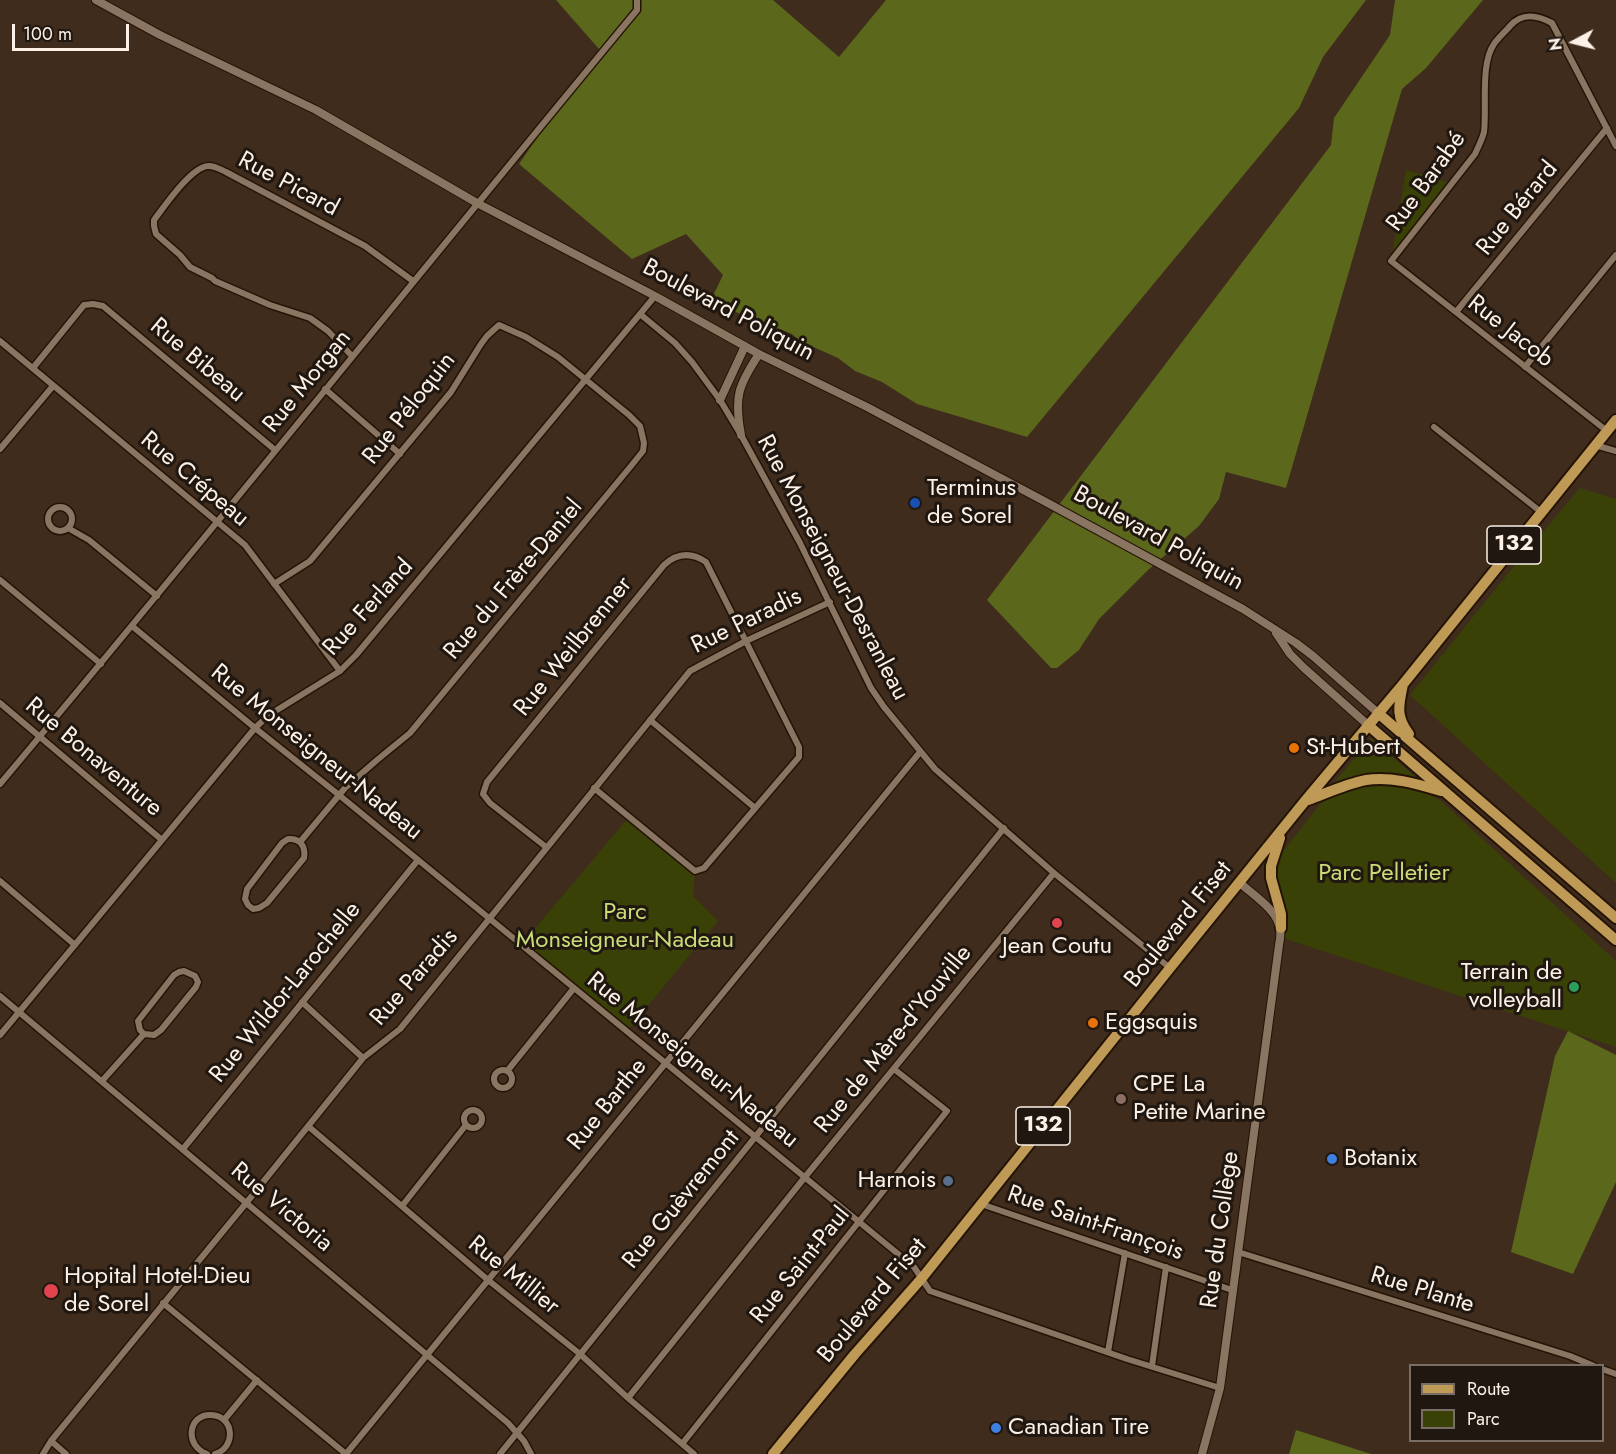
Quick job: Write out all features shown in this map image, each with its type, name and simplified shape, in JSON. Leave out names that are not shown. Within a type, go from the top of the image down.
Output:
[{"type":"main road","name":"Boulevard Fiset","points":[[773,1454],[855,1354],[922,1278],[1305,801],[1404,683],[1616,420]]},
{"type":"main road","points":[[1404,683],[1399,709],[1401,724],[1424,753]]},
{"type":"main road","name":"Boulevard Poliquin","points":[[1378,713],[1616,918]]},
{"type":"main road","name":"Boulevard Poliquin","points":[[1368,724],[1616,939]]},
{"type":"main road","points":[[1305,801],[1350,784],[1384,779],[1412,783],[1445,793]]},
{"type":"main road","points":[[1281,928],[1281,914],[1271,878],[1271,866],[1283,830]]},
{"type":"street","name":"Boulevard Poliquin","points":[[96,0],[316,110],[477,203],[655,296],[759,354],[867,407],[1243,609],[1313,656],[1378,713]]},
{"type":"street","name":"Rue Morgan","points":[[0,784],[637,10],[637,0]]},
{"type":"street","name":"Rue Barabé","points":[[1391,261],[1474,154],[1483,136],[1486,69],[1492,45],[1515,21],[1526,16],[1540,17],[1552,23],[1616,146]]},
{"type":"street","name":"Rue Bérard","points":[[1456,312],[1607,128]]},
{"type":"street","name":"Rue Picard","points":[[352,356],[310,318],[276,308],[238,292],[190,267],[156,234],[154,220],[160,211],[193,173],[207,166],[213,167],[365,246],[413,281]]},
{"type":"street","points":[[1525,367],[1616,255]]},
{"type":"street","name":"Rue Jacob","points":[[1391,261],[1607,431]]},
{"type":"street","name":"Rue Ferland","points":[[0,1035],[255,728],[269,715],[340,671],[356,656],[655,296]]},
{"type":"street","name":"Rue Bibeau","points":[[33,368],[84,305],[103,306],[275,450]]},
{"type":"street","name":"Rue Monseigneur-Desranleau","points":[[640,315],[675,343],[720,400],[800,543],[871,688],[920,752],[935,769],[1054,873],[1170,968]]},
{"type":"street","name":"Rue Péloquin","points":[[274,584],[310,561],[451,392],[487,336],[499,325],[551,352],[586,379]]},
{"type":"street","name":"Rue Crépeau","points":[[0,340],[245,545],[340,671]]},
{"type":"street","points":[[720,400],[745,346]]},
{"type":"street","points":[[741,435],[737,408],[741,384],[759,354]]},
{"type":"street","name":"Rue du Frère-Daniel","points":[[300,842],[339,795],[410,733],[643,451],[644,443],[640,426],[586,379]]},
{"type":"street","points":[[720,400],[741,384]]},
{"type":"street","points":[[0,449],[53,386]]},
{"type":"street","points":[[325,389],[400,454]]},
{"type":"street","points":[[1434,427],[1541,512]]},
{"type":"street","points":[[1595,445],[1616,451]]},
{"type":"street","points":[[68,528],[89,540],[157,596]]},
{"type":"street","name":"Rue Weilbrenner","points":[[546,847],[490,803],[483,794],[487,782],[664,565],[671,559],[684,555],[697,556],[706,562],[746,641]]},
{"type":"street","points":[[0,580],[100,664]]},
{"type":"street","name":"Rue Paradis","points":[[43,1454],[51,1441],[363,1058],[400,1029],[690,670],[830,602]]},
{"type":"street","name":"Rue Monseigneur-Nadeau","points":[[132,626],[860,1222],[914,1267],[930,1291],[1220,1388]]},
{"type":"street","name":"Boulevard Poliquin","points":[[1273,630],[1290,654],[1304,668],[1368,724]]},
{"type":"street","points":[[594,788],[695,871],[704,868],[800,757],[799,747],[746,641]]},
{"type":"street","name":"Rue Bonaventure","points":[[0,703],[162,840]]},
{"type":"street","points":[[650,720],[755,808]]},
{"type":"street","name":"Rue Barthe","points":[[346,1454],[920,752]]},
{"type":"street","name":"Rue Guèvremont","points":[[500,1454],[1004,828]]},
{"type":"street","points":[[292,839],[300,842],[305,850],[304,858],[267,903],[253,909],[245,899],[247,888],[282,843],[292,839]]},
{"type":"street","name":"Rue Wildor-Larochelle","points":[[183,1149],[418,860]]},
{"type":"street","name":"Rue de Mère-d'Youville","points":[[628,1398],[805,1177],[1054,873]]},
{"type":"street","points":[[0,881],[75,945]]},
{"type":"street","points":[[1240,883],[1271,910],[1281,928]]},
{"type":"street","name":"Rue du Collège","points":[[1202,1454],[1220,1388],[1281,928]]},
{"type":"street","points":[[184,971],[195,976],[198,982],[196,987],[164,1027],[154,1035],[144,1034],[140,1030],[138,1021],[174,975],[184,971]]},
{"type":"street","points":[[508,1070],[574,988]]},
{"type":"street","name":"Rue Victoria","points":[[0,996],[508,1423],[531,1454]]},
{"type":"street","points":[[302,1002],[363,1058]]},
{"type":"street","points":[[102,1081],[144,1034]]},
{"type":"street","name":"Rue Saint-Paul","points":[[682,1444],[947,1111],[894,1069]]},
{"type":"street","points":[[402,1206],[466,1125]]},
{"type":"street","name":"Rue Millier","points":[[308,1126],[488,1280],[580,1354],[694,1454]]},
{"type":"street","name":"Rue Saint-François","points":[[981,1204],[1232,1290]]},
{"type":"street","name":"Rue Plante","points":[[1238,1252],[1591,1364]]},
{"type":"street","points":[[1108,1352],[1125,1253]]},
{"type":"street","points":[[1152,1366],[1166,1268]]},
{"type":"street","points":[[163,1303],[346,1454]]},
{"type":"street","points":[[224,1420],[257,1380]]},
{"type":"street","points":[[207,1454],[195,1447],[191,1435],[195,1422],[206,1415],[219,1416],[230,1431],[230,1438],[224,1449],[214,1454]]},
{"type":"street","points":[[51,1441],[66,1454]]},
{"type":"green space","points":[[556,0],[773,0],[839,57],[886,0],[1366,0],[1323,57],[1299,108],[1027,437],[917,404],[882,382],[855,371],[838,358],[800,341],[792,334],[710,302],[723,275],[686,234],[632,259],[519,164],[599,49]]},
{"type":"green space","points":[[1395,0],[1483,0],[1426,68],[1402,89],[1286,488],[1226,472],[1219,499],[1199,526],[1147,571],[1099,619],[1079,650],[1057,668],[1051,668],[987,600],[1331,145],[1334,118],[1390,35]]},
{"type":"green space","points":[[1406,170],[1450,183],[1391,261]]},
{"type":"green space","points":[[1580,488],[1616,499],[1616,883],[1410,695]]},
{"type":"green space","points":[[1371,738],[1420,781],[1374,775],[1329,789]]},
{"type":"green space","name":"Parc Pelletier","points":[[1369,781],[1419,788],[1441,801],[1616,961],[1616,1047],[1286,939],[1275,862],[1320,804],[1343,788]]},
{"type":"green space","name":"Parc Monseigneur-Nadeau","points":[[629,817],[695,871],[693,896],[718,921],[627,1031],[521,945]]},
{"type":"green space","points":[[1568,1031],[1616,1055],[1616,1182],[1573,1274],[1511,1252],[1555,1056]]},
{"type":"green space","points":[[1296,1430],[1371,1454],[1289,1454]]},
{"type":"place","name":"Terminus de Sorel","points":[[915,503]]},
{"type":"place","name":"St-Hubert","points":[[1294,748]]},
{"type":"place","name":"Jean Coutu","points":[[1057,923]]},
{"type":"place","name":"Terrain de volleyball","points":[[1574,987]]},
{"type":"place","name":"Eggsquis","points":[[1093,1023]]},
{"type":"place","name":"CPE La Petite Marine","points":[[1121,1099]]},
{"type":"place","name":"Botanix","points":[[1332,1159]]},
{"type":"place","name":"Harnois","points":[[948,1181]]},
{"type":"place","name":"Hopital Hotel-Dieu de Sorel","points":[[51,1291]]},
{"type":"place","name":"Canadian Tire","points":[[996,1428]]}]
